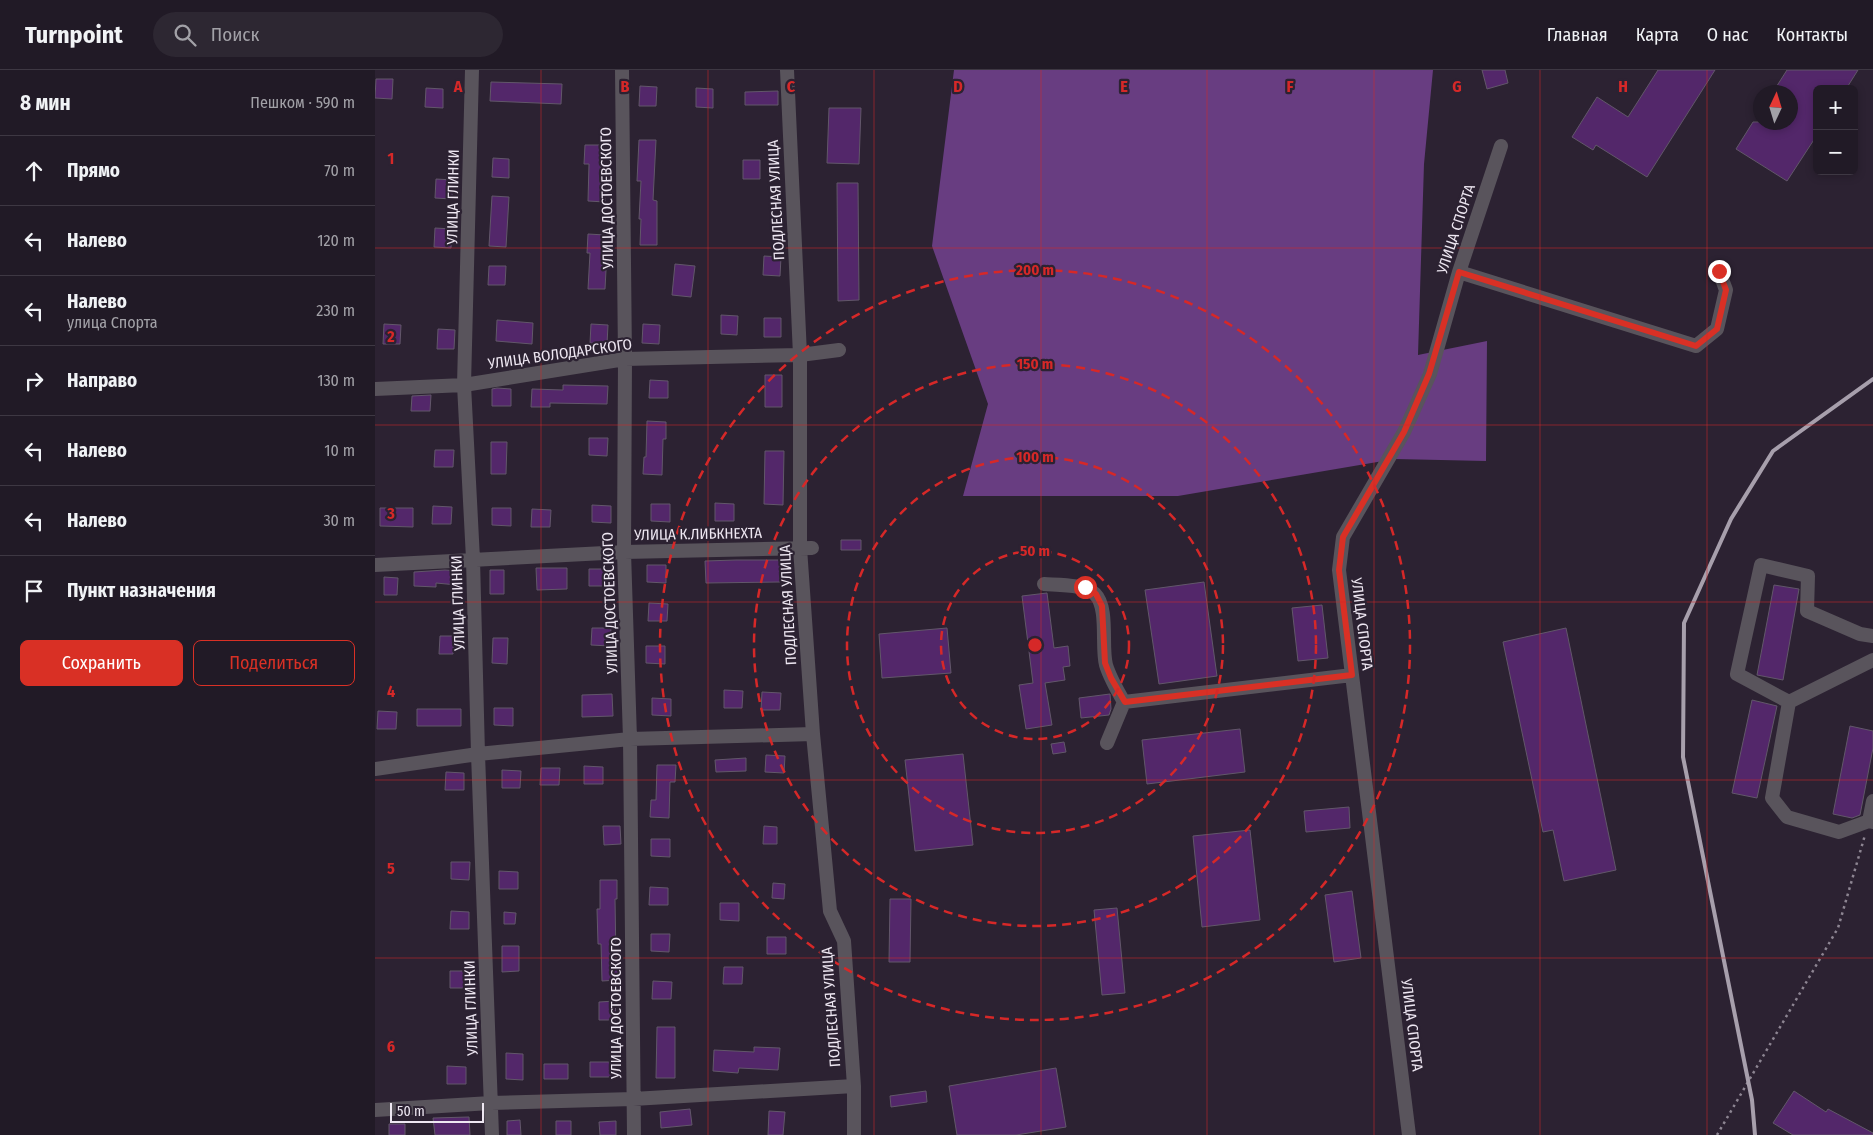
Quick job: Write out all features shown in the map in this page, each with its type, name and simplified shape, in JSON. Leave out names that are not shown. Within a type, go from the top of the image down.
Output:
[{"type":"street","name":"УЛИЦА ГЛИНКИ","points":[[472,70],[464,384],[473,559],[492,1135]]},
{"type":"street","name":"УЛИЦА ДОСТОЕВСКОГО","points":[[622,70],[625,359],[624,552],[630,739],[634,1135]]},
{"type":"street","name":"ПОДЛЕСНАЯ УЛИЦА","points":[[787,70],[800,355],[813,734],[830,911],[844,941],[853,1086],[854,1135]]},
{"type":"street","name":"УЛИЦА СПОРТА","points":[[1409,1135],[1339,570],[1343,537],[1404,432],[1429,374],[1459,272],[1501,146]]},
{"type":"street","points":[[1459,272],[1696,346],[1717,329],[1726,290],[1719,271]]},
{"type":"street","name":"УЛИЦА ВОЛОДАРСКОГО","points":[[375,388],[464,384],[625,359],[800,355],[839,350]]},
{"type":"street","name":"УЛИЦА К.ЛИБКНЕХТА","points":[[375,565],[624,552],[806,548]]},
{"type":"street","points":[[1789,702],[1737,674],[1761,566],[1808,576],[1807,610],[1860,634],[1873,636]]},
{"type":"street","points":[[1044,584],[1085,587],[1096,594],[1102,606],[1105,663],[1111,678],[1125,702]]},
{"type":"street","points":[[1789,702],[1873,660]]},
{"type":"street","points":[[1125,702],[1352,675]]},
{"type":"street","points":[[1107,743],[1125,702]]},
{"type":"street","points":[[1789,702],[1772,798],[1787,817],[1839,832],[1871,822],[1873,801]]},
{"type":"street","points":[[375,769],[478,754],[630,739],[813,734]]},
{"type":"street","points":[[375,1110],[491,1103],[633,1099],[853,1086]]},
{"type":"path","points":[[1717,1135],[1838,928],[1871,822]]},
{"type":"shaded area","points":[[954,70],[1433,70],[1424,164],[1418,355],[1487,341],[1486,461],[1395,459],[1178,496],[963,496],[988,404],[932,246]]},
{"type":"building","points":[[1482,70],[1505,70],[1508,83],[1487,89]]},
{"type":"building","points":[[1658,70],[1715,70],[1647,177],[1596,145],[1593,150],[1572,137],[1597,97],[1628,117]]},
{"type":"building","points":[[1787,70],[1858,70],[1849,85],[1813,85],[1813,141],[1787,181],[1736,149],[1753,122],[1753,130],[1798,130],[1798,85],[1777,85]]},
{"type":"building","points":[[376,79],[393,79],[392,99],[375,98]]},
{"type":"building","points":[[491,82],[562,84],[561,104],[490,101]]},
{"type":"building","points":[[640,86],[657,87],[656,106],[639,106]]},
{"type":"building","points":[[426,88],[443,89],[443,108],[425,107]]},
{"type":"building","points":[[696,88],[713,89],[713,108],[696,107]]},
{"type":"building","points":[[778,91],[778,105],[745,105],[745,92]]},
{"type":"building","points":[[829,108],[861,108],[859,164],[827,163]]},
{"type":"building","points":[[639,140],[656,140],[653,200],[657,201],[657,245],[640,245],[641,181],[637,181]]},
{"type":"building","points":[[585,145],[602,145],[600,183],[606,183],[605,202],[588,201],[589,164],[584,164]]},
{"type":"building","points":[[493,158],[509,159],[509,178],[492,177]]},
{"type":"building","points":[[743,160],[760,160],[760,179],[743,179]]},
{"type":"building","points":[[436,179],[453,180],[452,199],[435,198]]},
{"type":"building","points":[[837,183],[858,183],[859,300],[838,301]]},
{"type":"building","points":[[492,196],[509,197],[506,247],[489,246]]},
{"type":"building","points":[[435,228],[452,229],[451,248],[434,247]]},
{"type":"building","points":[[588,234],[605,235],[605,289],[588,289],[590,253],[587,253]]},
{"type":"building","points":[[764,256],[781,257],[780,276],[763,275]]},
{"type":"building","points":[[675,264],[695,266],[691,297],[672,295]]},
{"type":"building","points":[[489,266],[506,266],[505,285],[488,285]]},
{"type":"building","points":[[721,315],[738,316],[737,335],[721,334]]},
{"type":"building","points":[[764,318],[781,318],[781,337],[764,337]]},
{"type":"building","points":[[497,320],[533,323],[532,344],[496,341]]},
{"type":"building","points":[[384,324],[401,325],[400,344],[383,344]]},
{"type":"building","points":[[591,324],[608,325],[607,344],[590,343]]},
{"type":"building","points":[[643,324],[660,325],[659,344],[642,343]]},
{"type":"building","points":[[438,329],[455,330],[454,349],[437,349]]},
{"type":"building","points":[[765,375],[782,375],[782,407],[765,407]]},
{"type":"building","points":[[650,380],[668,381],[668,398],[649,398]]},
{"type":"building","points":[[563,385],[608,386],[607,404],[550,403],[550,407],[531,407],[532,389],[563,390]]},
{"type":"building","points":[[492,389],[511,389],[511,406],[492,406]]},
{"type":"building","points":[[431,395],[430,411],[411,411],[412,396]]},
{"type":"building","points":[[647,421],[666,422],[666,439],[663,439],[662,475],[643,474],[644,457],[646,457]]},
{"type":"building","points":[[589,438],[608,438],[607,456],[589,455]]},
{"type":"building","points":[[491,442],[507,442],[506,474],[491,474]]},
{"type":"building","points":[[435,450],[454,450],[453,467],[434,467]]},
{"type":"building","points":[[765,451],[784,451],[783,505],[764,504]]},
{"type":"building","points":[[715,503],[734,504],[734,521],[715,521]]},
{"type":"building","points":[[651,504],[670,504],[670,522],[651,521]]},
{"type":"building","points":[[592,505],[611,506],[611,523],[592,522]]},
{"type":"building","points":[[433,506],[452,507],[451,524],[432,524]]},
{"type":"building","points":[[380,508],[413,508],[413,527],[380,526]]},
{"type":"building","points":[[492,508],[511,508],[511,526],[492,525]]},
{"type":"building","points":[[532,509],[551,510],[550,527],[531,527]]},
{"type":"building","points":[[841,540],[861,540],[861,550],[841,550]]},
{"type":"building","points":[[780,560],[780,582],[706,583],[705,561]]},
{"type":"building","points":[[647,565],[666,565],[666,583],[647,582]]},
{"type":"building","points":[[536,568],[567,568],[567,589],[537,590]]},
{"type":"building","points":[[589,569],[608,569],[608,586],[589,586]]},
{"type":"building","points":[[490,570],[504,570],[504,594],[490,594]]},
{"type":"building","points":[[458,571],[457,585],[436,583],[436,587],[414,586],[414,572]]},
{"type":"building","points":[[384,577],[398,578],[397,595],[384,595]]},
{"type":"building","points":[[1204,582],[1217,676],[1159,684],[1145,590]]},
{"type":"building","points":[[1774,585],[1799,589],[1783,680],[1757,675]]},
{"type":"building","points":[[1047,593],[1054,648],[1068,646],[1070,666],[1063,667],[1065,680],[1045,683],[1052,725],[1026,729],[1019,685],[1033,683],[1022,596]]},
{"type":"building","points":[[649,603],[668,604],[667,621],[648,621]]},
{"type":"building","points":[[1322,605],[1328,658],[1298,661],[1292,608]]},
{"type":"building","points":[[592,628],[611,628],[610,646],[591,645]]},
{"type":"building","points":[[947,628],[951,673],[882,678],[879,634]]},
{"type":"building","points":[[1566,628],[1616,870],[1564,881],[1553,830],[1543,832],[1503,642]]},
{"type":"building","points":[[440,636],[454,636],[453,654],[439,654]]},
{"type":"building","points":[[493,638],[508,638],[507,664],[492,663]]},
{"type":"building","points":[[646,646],[665,646],[665,664],[646,663]]},
{"type":"building","points":[[724,690],[743,691],[742,708],[724,708]]},
{"type":"building","points":[[762,692],[781,693],[780,710],[761,710]]},
{"type":"building","points":[[612,694],[613,716],[582,717],[582,695]]},
{"type":"building","points":[[1110,694],[1111,709],[1109,715],[1081,718],[1079,698]]},
{"type":"building","points":[[652,698],[671,699],[671,716],[652,715]]},
{"type":"building","points":[[1752,700],[1777,706],[1757,798],[1732,793]]},
{"type":"building","points":[[494,708],[513,708],[513,726],[494,725]]},
{"type":"building","points":[[417,709],[461,709],[461,726],[417,726]]},
{"type":"building","points":[[378,711],[397,712],[396,729],[377,729]]},
{"type":"building","points":[[1850,726],[1873,731],[1873,748],[1860,815],[1852,818],[1833,814]]},
{"type":"building","points":[[1240,729],[1245,772],[1147,784],[1142,740]]},
{"type":"building","points":[[1064,742],[1066,752],[1053,754],[1051,744]]},
{"type":"building","points":[[963,754],[973,845],[915,851],[905,760]]},
{"type":"building","points":[[766,755],[785,756],[784,773],[765,772]]},
{"type":"building","points":[[746,758],[746,771],[716,772],[715,760]]},
{"type":"building","points":[[657,765],[676,765],[675,782],[670,782],[669,818],[650,817],[651,800],[656,800]]},
{"type":"building","points":[[584,766],[603,767],[603,784],[584,784]]},
{"type":"building","points":[[541,768],[560,768],[559,785],[540,785]]},
{"type":"building","points":[[502,770],[521,771],[520,788],[502,788]]},
{"type":"building","points":[[446,772],[464,773],[464,790],[445,790]]},
{"type":"building","points":[[1349,807],[1350,828],[1306,832],[1304,811]]},
{"type":"building","points":[[603,826],[620,826],[621,844],[604,845]]},
{"type":"building","points":[[764,826],[777,827],[777,844],[763,844]]},
{"type":"building","points":[[1250,830],[1260,920],[1202,927],[1193,836]]},
{"type":"building","points":[[651,839],[670,839],[670,857],[651,856]]},
{"type":"building","points":[[451,862],[470,862],[469,880],[451,879]]},
{"type":"building","points":[[499,871],[518,872],[518,889],[499,889]]},
{"type":"building","points":[[600,880],[617,880],[617,899],[615,899],[618,980],[602,981],[601,944],[598,944],[597,909],[600,909]]},
{"type":"building","points":[[773,883],[785,884],[784,899],[772,898]]},
{"type":"building","points":[[650,887],[668,888],[668,905],[649,905]]},
{"type":"building","points":[[1352,891],[1361,958],[1334,962],[1325,895]]},
{"type":"building","points":[[890,899],[911,899],[910,962],[889,962]]},
{"type":"building","points":[[720,903],[739,903],[739,921],[720,920]]},
{"type":"building","points":[[1117,908],[1125,993],[1102,995],[1094,910]]},
{"type":"building","points":[[451,911],[469,912],[469,929],[450,929]]},
{"type":"building","points":[[504,912],[516,913],[515,924],[504,924]]},
{"type":"building","points":[[651,934],[670,934],[669,952],[651,951]]},
{"type":"building","points":[[767,937],[786,937],[786,954],[767,954]]},
{"type":"building","points":[[502,946],[519,946],[519,971],[502,972]]},
{"type":"building","points":[[724,967],[743,967],[742,984],[723,984]]},
{"type":"building","points":[[450,971],[469,971],[469,988],[450,988]]},
{"type":"building","points":[[653,981],[672,982],[671,999],[652,999]]},
{"type":"building","points":[[615,1001],[616,1020],[599,1020],[599,1002]]},
{"type":"building","points":[[657,1027],[675,1027],[675,1078],[656,1078]]},
{"type":"building","points":[[754,1047],[780,1048],[778,1070],[739,1068],[738,1073],[713,1071],[714,1050],[754,1052]]},
{"type":"building","points":[[506,1053],[523,1054],[523,1080],[506,1079]]},
{"type":"building","points":[[590,1062],[613,1062],[614,1077],[590,1077]]},
{"type":"building","points":[[544,1064],[568,1064],[568,1079],[544,1079]]},
{"type":"building","points":[[447,1066],[466,1067],[466,1084],[447,1084]]},
{"type":"building","points":[[1056,1068],[1066,1127],[1016,1135],[957,1135],[949,1086]]},
{"type":"building","points":[[926,1091],[927,1102],[891,1107],[890,1096]]},
{"type":"building","points":[[1794,1091],[1826,1112],[1828,1109],[1873,1133],[1873,1135],[1793,1135],[1773,1123]]},
{"type":"building","points":[[690,1109],[692,1125],[661,1128],[660,1112]]},
{"type":"building","points":[[769,1111],[785,1112],[783,1135],[768,1135]]},
{"type":"building","points":[[469,1117],[470,1135],[435,1135],[433,1118]]},
{"type":"building","points":[[520,1120],[521,1135],[507,1135],[507,1121]]},
{"type":"building","points":[[556,1121],[571,1121],[571,1135],[556,1135]]},
{"type":"building","points":[[616,1121],[616,1135],[600,1135],[599,1122]]},
{"type":"building","points":[[389,1124],[405,1124],[405,1135],[389,1135]]},
{"type":"railway","points":[[1755,1135],[1752,1100],[1683,757],[1684,623],[1731,519],[1773,451],[1873,379]]},
{"type":"route","points":[[1085,587],[1096,594],[1102,606],[1105,663],[1111,678],[1125,702],[1352,675],[1339,570],[1343,537],[1404,432],[1429,374],[1459,272],[1696,346],[1717,329],[1726,290],[1719,271]]}]
